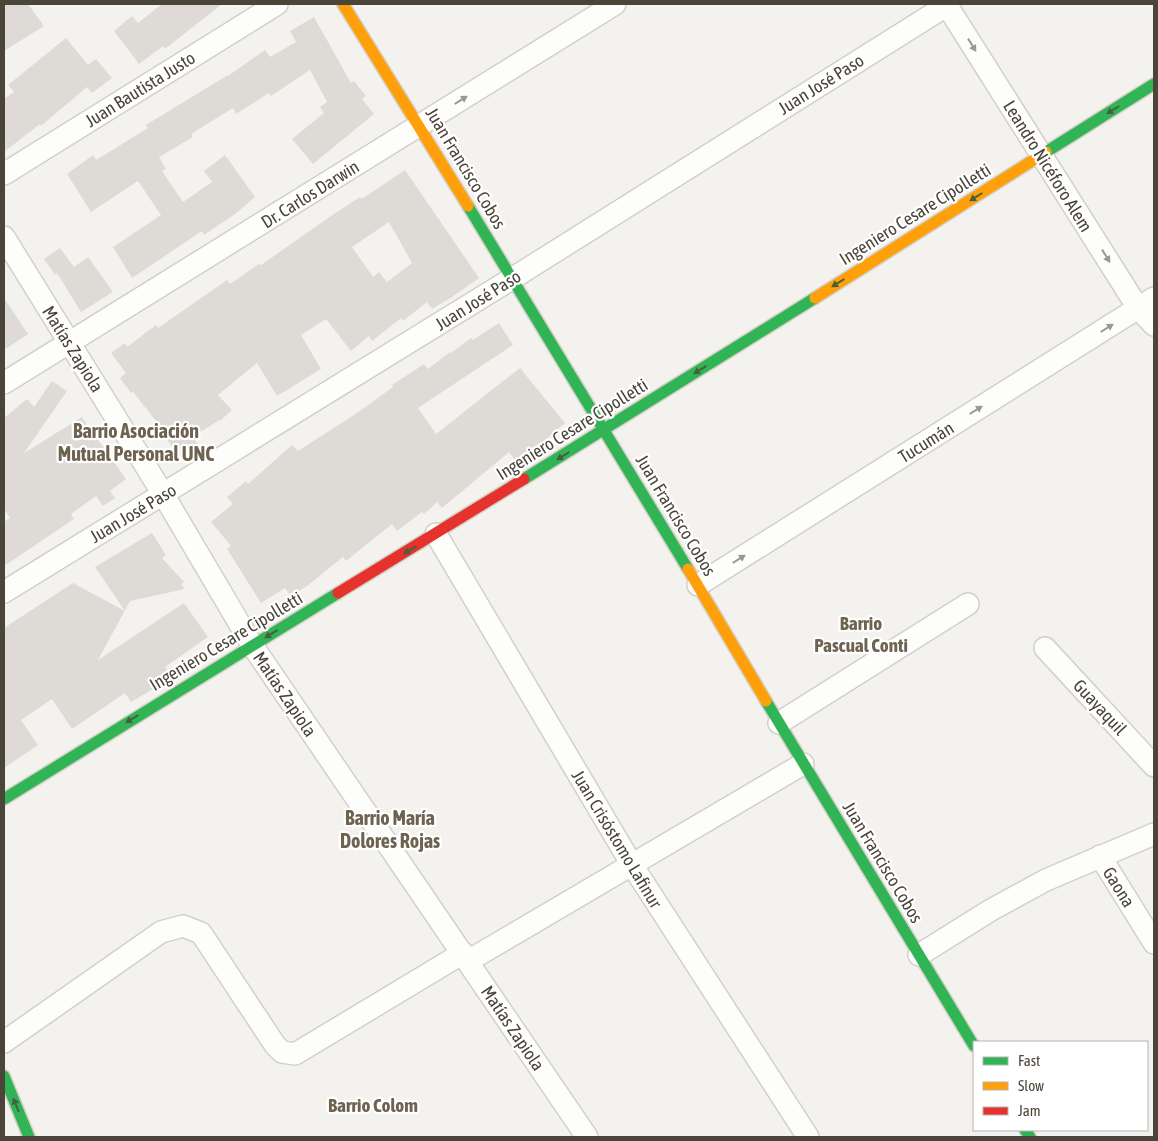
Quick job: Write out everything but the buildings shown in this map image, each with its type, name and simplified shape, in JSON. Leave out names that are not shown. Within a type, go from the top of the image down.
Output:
[{"type":"street","name":"Juan Bautista Justo","points":[[4,174],[277,4]]},
{"type":"street","name":"Juan Francisco Cobos","points":[[343,4],[513,278],[973,1044]]},
{"type":"street","name":"Dr. Carlos Darwin","points":[[4,383],[615,4]]},
{"type":"street","name":"Leandro Nicéforo Alem","points":[[947,4],[1041,155],[1146,303],[1154,325]]},
{"type":"street","name":"Juan José Paso","points":[[4,592],[513,278],[947,4]]},
{"type":"street","name":"Ingeniero Cesare Cipolletti","points":[[4,799],[604,430],[1154,84]]},
{"type":"street","name":"Matías Zapiola","points":[[4,237],[163,494],[252,645],[587,1137]]},
{"type":"street","name":"Tucumán","points":[[698,585],[1146,303]]},
{"type":"street","name":"Juan Crisóstomo Lafinur","points":[[436,534],[632,865],[808,1137]]},
{"type":"street","points":[[779,723],[968,604]]},
{"type":"street","name":"Guayaquil","points":[[1045,648],[1154,766]]},
{"type":"street","points":[[4,1042],[161,932],[183,926],[201,933],[275,1045],[282,1052],[295,1054],[632,865],[804,764]]},
{"type":"street","points":[[919,955],[991,910],[1039,885],[1100,856],[1154,834]]},
{"type":"street","name":"Gaona","points":[[1100,856],[1154,944]]},
{"type":"street","points":[[4,1076],[29,1137]]},
{"type":"traffic: fast","points":[[1046,152],[1154,84]]},
{"type":"traffic: fast","points":[[468,206],[688,569]]},
{"type":"traffic: fast","points":[[524,479],[815,298]]},
{"type":"traffic: fast","points":[[4,799],[338,593]]},
{"type":"traffic: fast","points":[[766,701],[973,1044]]},
{"type":"traffic: fast","points":[[4,1076],[29,1137]]},
{"type":"traffic: fast","points":[[1026,1131],[1030,1137]]},
{"type":"traffic: slow","points":[[343,4],[468,206]]},
{"type":"traffic: slow","points":[[815,298],[1046,152]]},
{"type":"traffic: slow","points":[[688,569],[766,701]]},
{"type":"traffic: jam","points":[[338,593],[524,479]]},
{"type":"district","name":"Barrio Asociación Mutual Personal UNC","points":[[136,442]]},
{"type":"district","name":"Barrio Pascual Conti","points":[[861,634]]},
{"type":"district","name":"Barrio María Dolores Rojas","points":[[390,828]]},
{"type":"district","name":"Barrio Colom","points":[[373,1105]]}]
